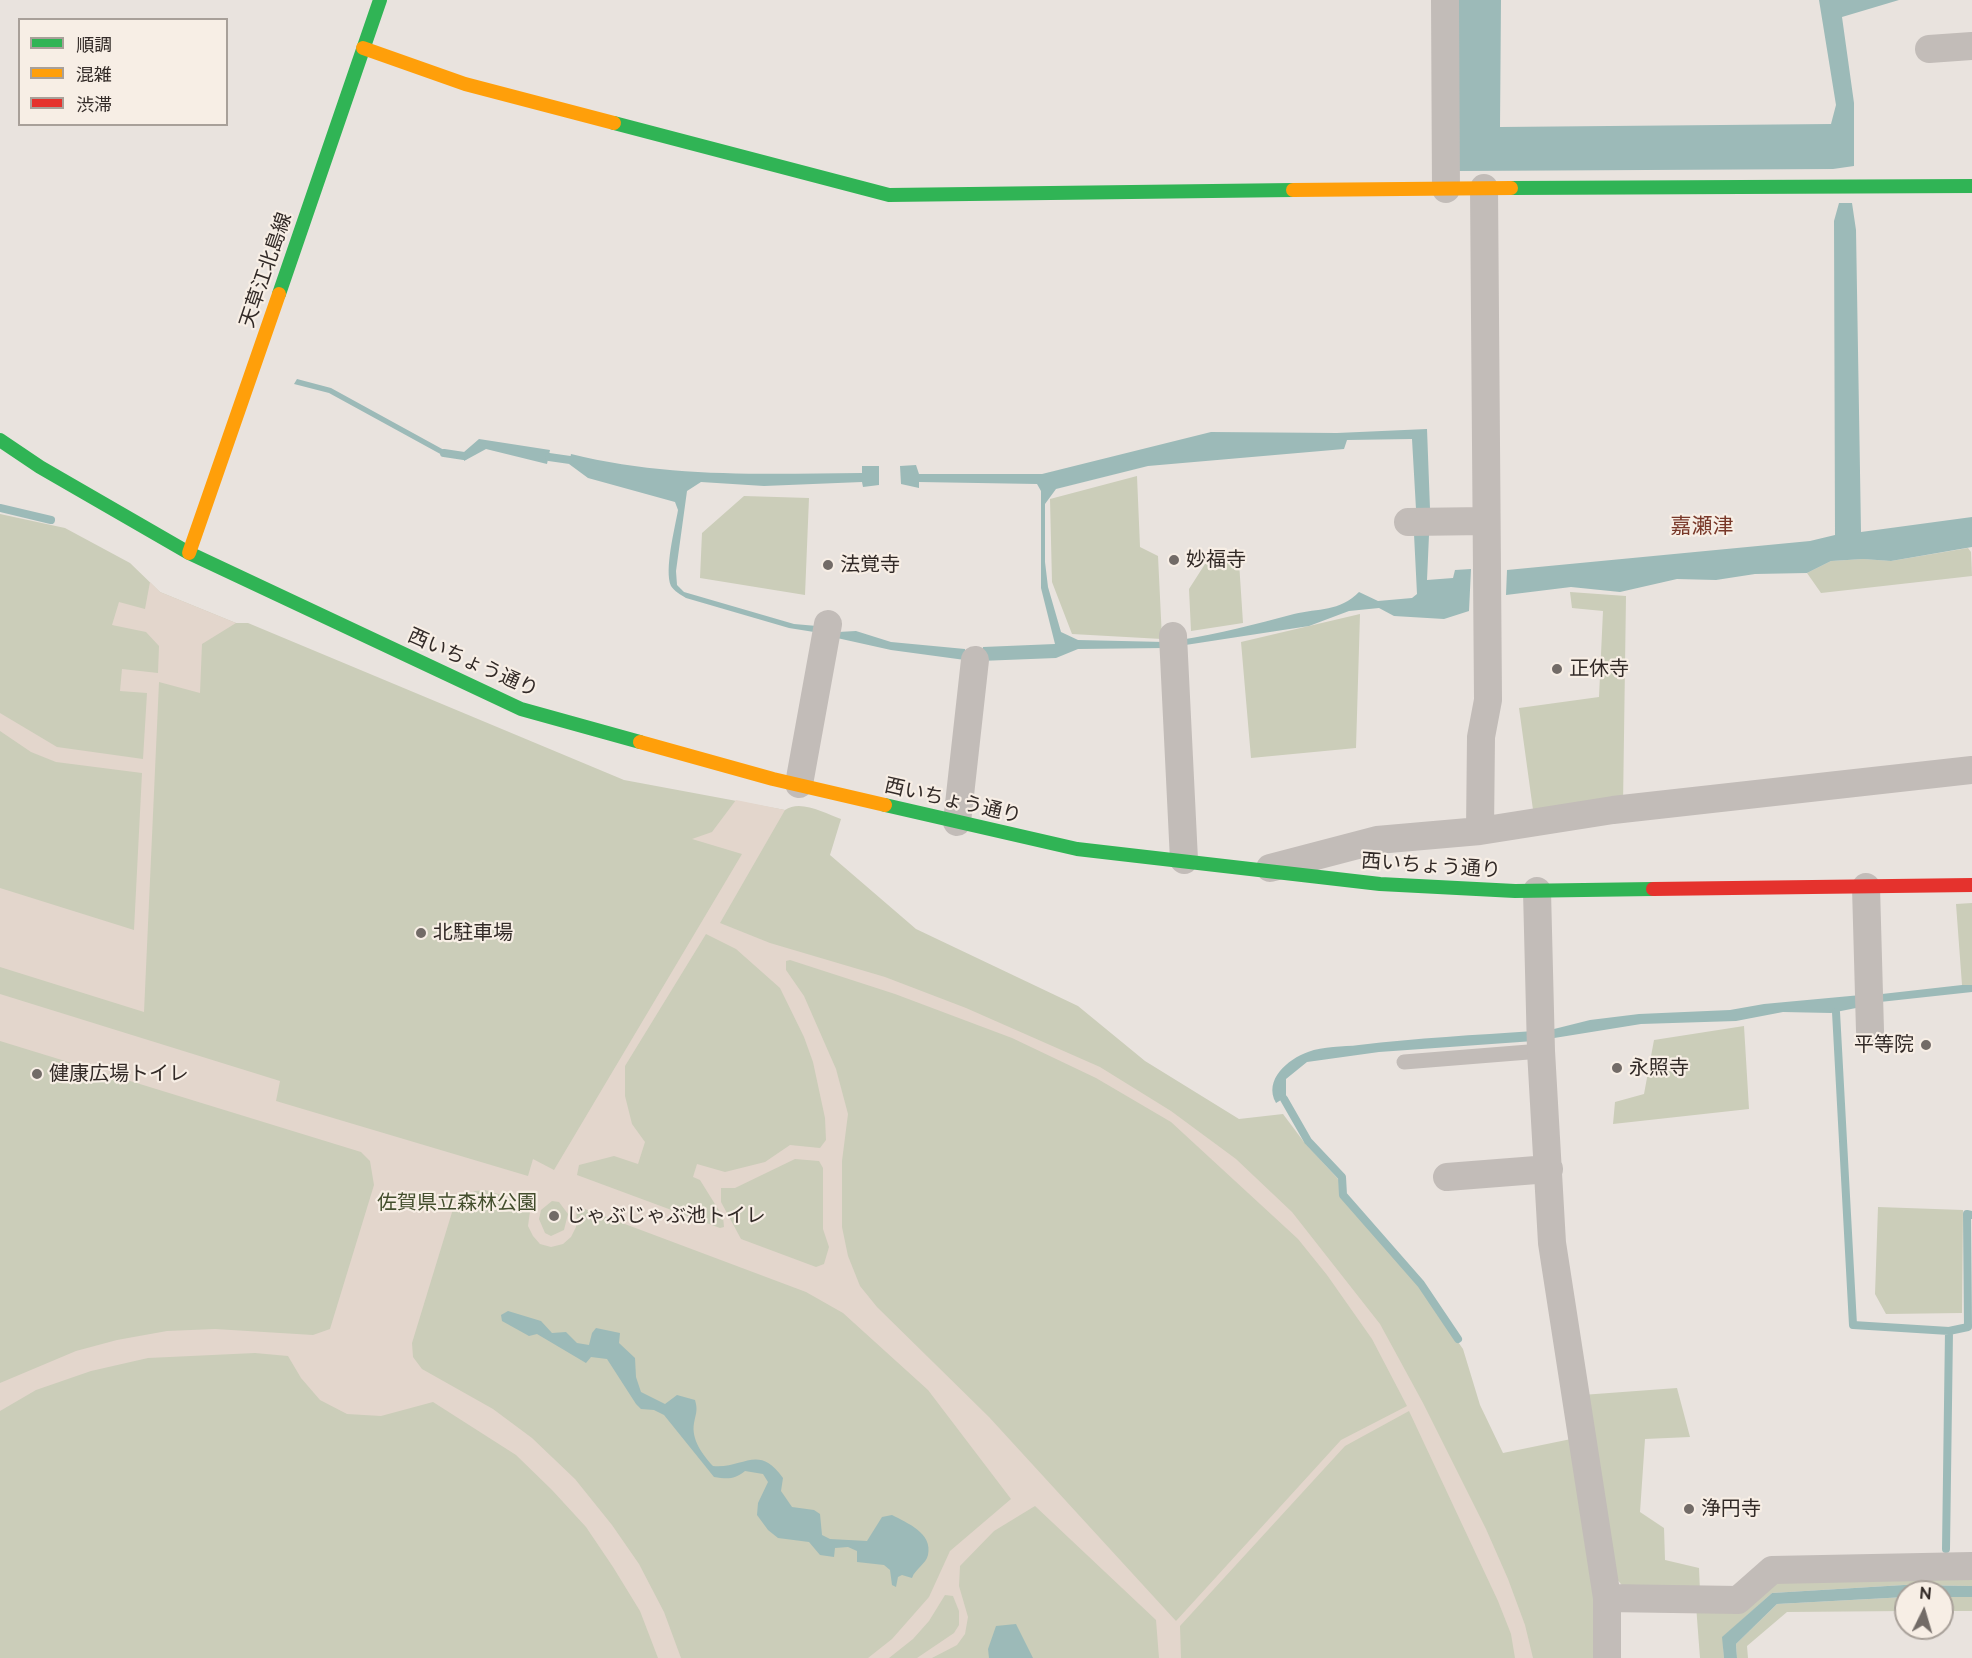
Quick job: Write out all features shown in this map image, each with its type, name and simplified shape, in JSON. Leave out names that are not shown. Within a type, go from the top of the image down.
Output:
[{"type":"main road","name":"天草江北島線","points":[[189,553],[380,0]]},
{"type":"main road","points":[[363,48],[465,84],[889,195],[1484,188],[1972,186]]},
{"type":"main road","name":"西いちょう通り","points":[[0,440],[40,467],[189,553],[521,709],[799,784],[957,822],[1077,849],[1380,884],[1537,891],[1972,885]]},
{"type":"street","points":[[1444,0],[1446,189]]},
{"type":"street","points":[[1929,49],[1972,46]]},
{"type":"street","points":[[1480,831],[1481,737],[1488,700],[1484,188]]},
{"type":"street","points":[[1420,522],[1486,521]]},
{"type":"street","points":[[799,784],[826,631]]},
{"type":"street","points":[[1174,643],[1184,860]]},
{"type":"street","points":[[957,822],[975,660]]},
{"type":"street","points":[[1262,870],[1377,840],[1480,831],[1613,810],[1972,770]]},
{"type":"street","points":[[1866,887],[1870,1030]]},
{"type":"street","points":[[1537,891],[1541,1051],[1550,1169],[1552,1243],[1607,1598],[1607,1658]]},
{"type":"street","points":[[1447,1177],[1550,1169]]},
{"type":"street","points":[[1607,1598],[1738,1600],[1772,1570],[1972,1566]]},
{"type":"lane","points":[[1404,1062],[1541,1051]]},
{"type":"green space","points":[[1137,476],[1140,547],[1158,556],[1162,639],[1072,634],[1052,582],[1050,499]]},
{"type":"green space","points":[[744,496],[809,498],[805,595],[700,578],[702,533]]},
{"type":"green space","name":"佐賀県立森林公園","points":[[0,514],[65,528],[130,563],[160,592],[236,623],[248,623],[624,780],[785,810],[805,806],[841,819],[830,855],[916,929],[1078,1006],[1145,1061],[1239,1119],[1283,1114],[1304,1142],[1340,1181],[1340,1195],[1418,1285],[1463,1349],[1480,1405],[1503,1453],[1576,1438],[1596,1563],[1597,1658],[0,1658]]},
{"type":"green space","points":[[1968,548],[1971,552],[1972,576],[1821,593],[1807,573],[1831,561],[1863,559],[1891,561]]},
{"type":"green space","points":[[1239,562],[1243,623],[1191,631],[1189,589],[1205,564]]},
{"type":"green space","points":[[1570,592],[1626,596],[1623,805],[1534,817],[1519,708],[1599,697],[1603,611],[1572,608]]},
{"type":"green space","points":[[1360,614],[1356,748],[1251,758],[1241,642]]},
{"type":"green space","points":[[1972,903],[1972,985],[1962,985],[1956,904]]},
{"type":"green space","points":[[1744,1026],[1749,1109],[1613,1124],[1615,1102],[1644,1094],[1654,1040]]},
{"type":"green space","points":[[1878,1207],[1963,1210],[1962,1313],[1886,1314],[1875,1294]]},
{"type":"green space","points":[[1677,1388],[1690,1437],[1645,1439],[1640,1512],[1664,1528],[1665,1560],[1699,1568],[1700,1592],[1627,1591],[1614,1576],[1582,1395]]},
{"type":"green space","points":[[1972,1575],[1972,1586],[1954,1586],[1954,1580],[1894,1580],[1894,1586],[1772,1593],[1723,1637],[1724,1658],[1700,1658],[1696,1605],[1767,1581]]},
{"type":"green space","points":[[1954,1597],[1972,1597],[1972,1611],[1954,1611]]},
{"type":"green space","points":[[1894,1598],[1894,1611],[1787,1612],[1747,1646],[1748,1658],[1737,1658],[1736,1644],[1777,1604]]},
{"type":"shaded area","points":[[150,582],[160,592],[236,623],[202,644],[200,693],[159,682],[144,1012],[0,967],[0,888],[134,930],[142,773],[56,762],[31,752],[0,731],[0,713],[57,747],[143,759],[147,693],[120,691],[122,669],[158,673],[159,646],[146,632],[112,625],[119,602],[145,609]]},
{"type":"shaded area","points":[[736,800],[785,810],[720,923],[770,943],[885,977],[966,1008],[1100,1067],[1171,1111],[1236,1159],[1292,1212],[1380,1324],[1423,1403],[1486,1529],[1508,1579],[1525,1625],[1533,1658],[1515,1658],[1511,1634],[1498,1601],[1409,1411],[1345,1446],[1180,1626],[1181,1658],[1159,1658],[1156,1620],[1035,1506],[994,1531],[960,1566],[959,1586],[968,1617],[965,1634],[957,1645],[932,1658],[917,1658],[954,1633],[959,1625],[959,1611],[953,1596],[945,1595],[929,1621],[913,1639],[889,1658],[868,1658],[892,1639],[929,1597],[950,1551],[1011,1499],[928,1390],[843,1313],[806,1292],[577,1206],[576,1227],[571,1237],[563,1244],[551,1247],[540,1244],[528,1226],[531,1204],[485,1190],[475,1191],[463,1198],[453,1209],[412,1343],[413,1357],[422,1369],[493,1409],[532,1438],[575,1479],[612,1525],[639,1564],[664,1612],[681,1658],[658,1658],[640,1611],[613,1567],[586,1527],[552,1490],[516,1455],[433,1402],[381,1416],[347,1414],[320,1400],[301,1378],[288,1356],[255,1353],[148,1358],[91,1371],[36,1390],[0,1411],[0,1383],[76,1351],[117,1340],[167,1331],[215,1329],[313,1335],[330,1329],[374,1185],[370,1161],[361,1152],[0,1041],[0,994],[280,1081],[276,1101],[528,1176],[533,1159],[554,1170],[742,854],[692,839],[712,832]],"holes":[[[706,934],[736,949],[780,988],[804,1037],[813,1062],[825,1118],[826,1140],[820,1148],[790,1145],[765,1162],[725,1172],[697,1164],[693,1177],[700,1180],[723,1217],[724,1227],[720,1228],[577,1175],[579,1165],[614,1156],[638,1164],[645,1142],[632,1124],[625,1096],[625,1066]],[[790,960],[895,994],[1012,1038],[1096,1078],[1171,1122],[1298,1239],[1327,1275],[1372,1339],[1407,1406],[1341,1440],[1176,1621],[989,1417],[877,1307],[860,1286],[848,1256],[842,1227],[842,1161],[848,1114],[836,1069],[804,996],[786,970],[786,961]],[[795,1159],[819,1161],[823,1168],[823,1229],[829,1247],[824,1264],[816,1267],[741,1239],[721,1202],[721,1188],[735,1188]],[[552,1201],[559,1202],[568,1214],[564,1230],[551,1236],[545,1233],[539,1219],[541,1210]]]},
{"type":"water","points":[[1459,0],[1501,0],[1500,127],[1831,124],[1836,105],[1819,0],[1899,0],[1842,17],[1854,103],[1854,166],[1833,169],[1459,171]]},
{"type":"water","points":[[1839,203],[1852,203],[1856,230],[1861,532],[1972,517],[1972,547],[1891,561],[1863,559],[1831,561],[1807,573],[1755,574],[1716,580],[1677,579],[1620,592],[1571,587],[1506,595],[1507,570],[1810,541],[1835,535],[1834,221]]},
{"type":"water","points":[[297,379],[331,388],[444,450],[444,456],[329,393],[294,384]]},
{"type":"water","points":[[1427,429],[1430,509],[1416,509],[1412,439],[1347,440],[1344,449],[1148,466],[1056,489],[1045,504],[1045,562],[1048,587],[1061,632],[1078,640],[1165,642],[1164,648],[1078,649],[1056,658],[980,661],[983,647],[1055,644],[1041,588],[1041,491],[1037,484],[919,482],[919,488],[901,484],[900,466],[916,465],[919,474],[1042,474],[1211,432],[1337,433]]},
{"type":"water","points":[[479,439],[550,450],[547,464],[486,449],[464,461],[464,452]]},
{"type":"water","points":[[571,454],[644,467],[716,473],[862,473],[862,466],[879,466],[879,485],[863,487],[862,482],[764,486],[701,482],[687,491],[676,571],[677,585],[684,592],[794,624],[817,626],[814,632],[789,628],[686,598],[678,593],[671,586],[669,579],[671,549],[678,510],[675,502],[588,478],[569,464]]},
{"type":"water","points":[[1414,534],[1429,535],[1427,580],[1453,578],[1455,570],[1471,569],[1469,611],[1444,619],[1394,616],[1379,608],[1349,611],[1309,626],[1179,646],[1180,640],[1336,606],[1359,592],[1378,601],[1412,598],[1417,594]]},
{"type":"water","points":[[856,631],[891,642],[965,649],[965,660],[891,650],[837,638],[838,632]]},
{"type":"water","points":[[1972,985],[1972,992],[1880,1002],[1882,994]]},
{"type":"water","points":[[1861,995],[1861,1007],[1831,1013],[1783,1012],[1736,1021],[1641,1024],[1548,1039],[1546,1031],[1590,1020],[1639,1014],[1730,1010],[1764,1004]]},
{"type":"water","points":[[1534,1031],[1534,1041],[1379,1052],[1307,1062],[1286,1079],[1286,1097],[1276,1103],[1273,1094],[1275,1079],[1286,1065],[1300,1055],[1314,1050],[1403,1040]]},
{"type":"water","points":[[508,1311],[541,1321],[552,1333],[566,1332],[577,1343],[589,1345],[596,1328],[620,1333],[619,1343],[635,1358],[636,1377],[641,1392],[665,1404],[677,1395],[695,1400],[697,1409],[694,1435],[702,1452],[713,1466],[750,1460],[766,1462],[783,1478],[781,1491],[792,1507],[814,1510],[820,1514],[822,1535],[830,1539],[867,1541],[882,1517],[892,1515],[911,1525],[923,1535],[929,1547],[927,1558],[912,1578],[902,1575],[898,1577],[896,1587],[892,1585],[890,1570],[884,1565],[857,1562],[857,1551],[848,1547],[835,1548],[834,1557],[820,1555],[809,1542],[778,1538],[768,1530],[757,1515],[758,1503],[768,1482],[763,1474],[745,1471],[730,1478],[714,1477],[664,1415],[654,1410],[641,1409],[636,1404],[607,1359],[591,1357],[586,1363],[537,1334],[529,1336],[502,1321],[501,1315]]},
{"type":"water","points":[[1894,1586],[1894,1598],[1777,1604],[1736,1644],[1737,1658],[1724,1658],[1722,1637],[1772,1593]]},
{"type":"water","points":[[1954,1586],[1972,1586],[1972,1597],[1954,1597]]},
{"type":"water","points":[[1016,1624],[1033,1658],[989,1658],[988,1649],[996,1626]]},
{"type":"waterway","points":[[444,453],[464,456]]},
{"type":"waterway","points":[[549,457],[570,460]]},
{"type":"waterway","points":[[0,508],[51,520]]},
{"type":"waterway","points":[[1836,1012],[1853,1325],[1949,1331],[1968,1327],[1967,1214],[1972,1215]]},
{"type":"waterway","points":[[1284,1099],[1308,1141],[1342,1177],[1343,1195],[1421,1284],[1458,1339]]},
{"type":"waterway","points":[[1946,1549],[1949,1331]]},
{"type":"traffic: fast","points":[[279,294],[380,0]]},
{"type":"traffic: fast","points":[[614,123],[889,195],[1293,190]]},
{"type":"traffic: fast","points":[[1511,188],[1972,186]]},
{"type":"traffic: fast","points":[[0,440],[40,467],[189,553],[521,709],[640,742]]},
{"type":"traffic: fast","points":[[885,805],[1077,849],[1380,884],[1515,891],[1653,889]]},
{"type":"traffic: slow","points":[[363,48],[465,84],[614,123]]},
{"type":"traffic: slow","points":[[1293,190],[1511,188]]},
{"type":"traffic: slow","points":[[189,553],[279,294]]},
{"type":"traffic: slow","points":[[640,742],[773,779],[885,805]]},
{"type":"traffic: jam","points":[[1653,889],[1972,885]]},
{"type":"place","name":"妙福寺","points":[[1174,560]]},
{"type":"place","name":"法覚寺","points":[[828,565]]},
{"type":"place","name":"正休寺","points":[[1557,669]]},
{"type":"place","name":"北駐車場","points":[[421,933]]},
{"type":"place","name":"平等院","points":[[1926,1045]]},
{"type":"place","name":"永照寺","points":[[1617,1068]]},
{"type":"place","name":"健康広場トイレ","points":[[37,1074]]},
{"type":"place","name":"じゃぶじゃぶ池トイレ","points":[[554,1216]]},
{"type":"place","name":"浄円寺","points":[[1689,1509]]},
{"type":"district","name":"嘉瀬津","points":[[1702,527]]}]
